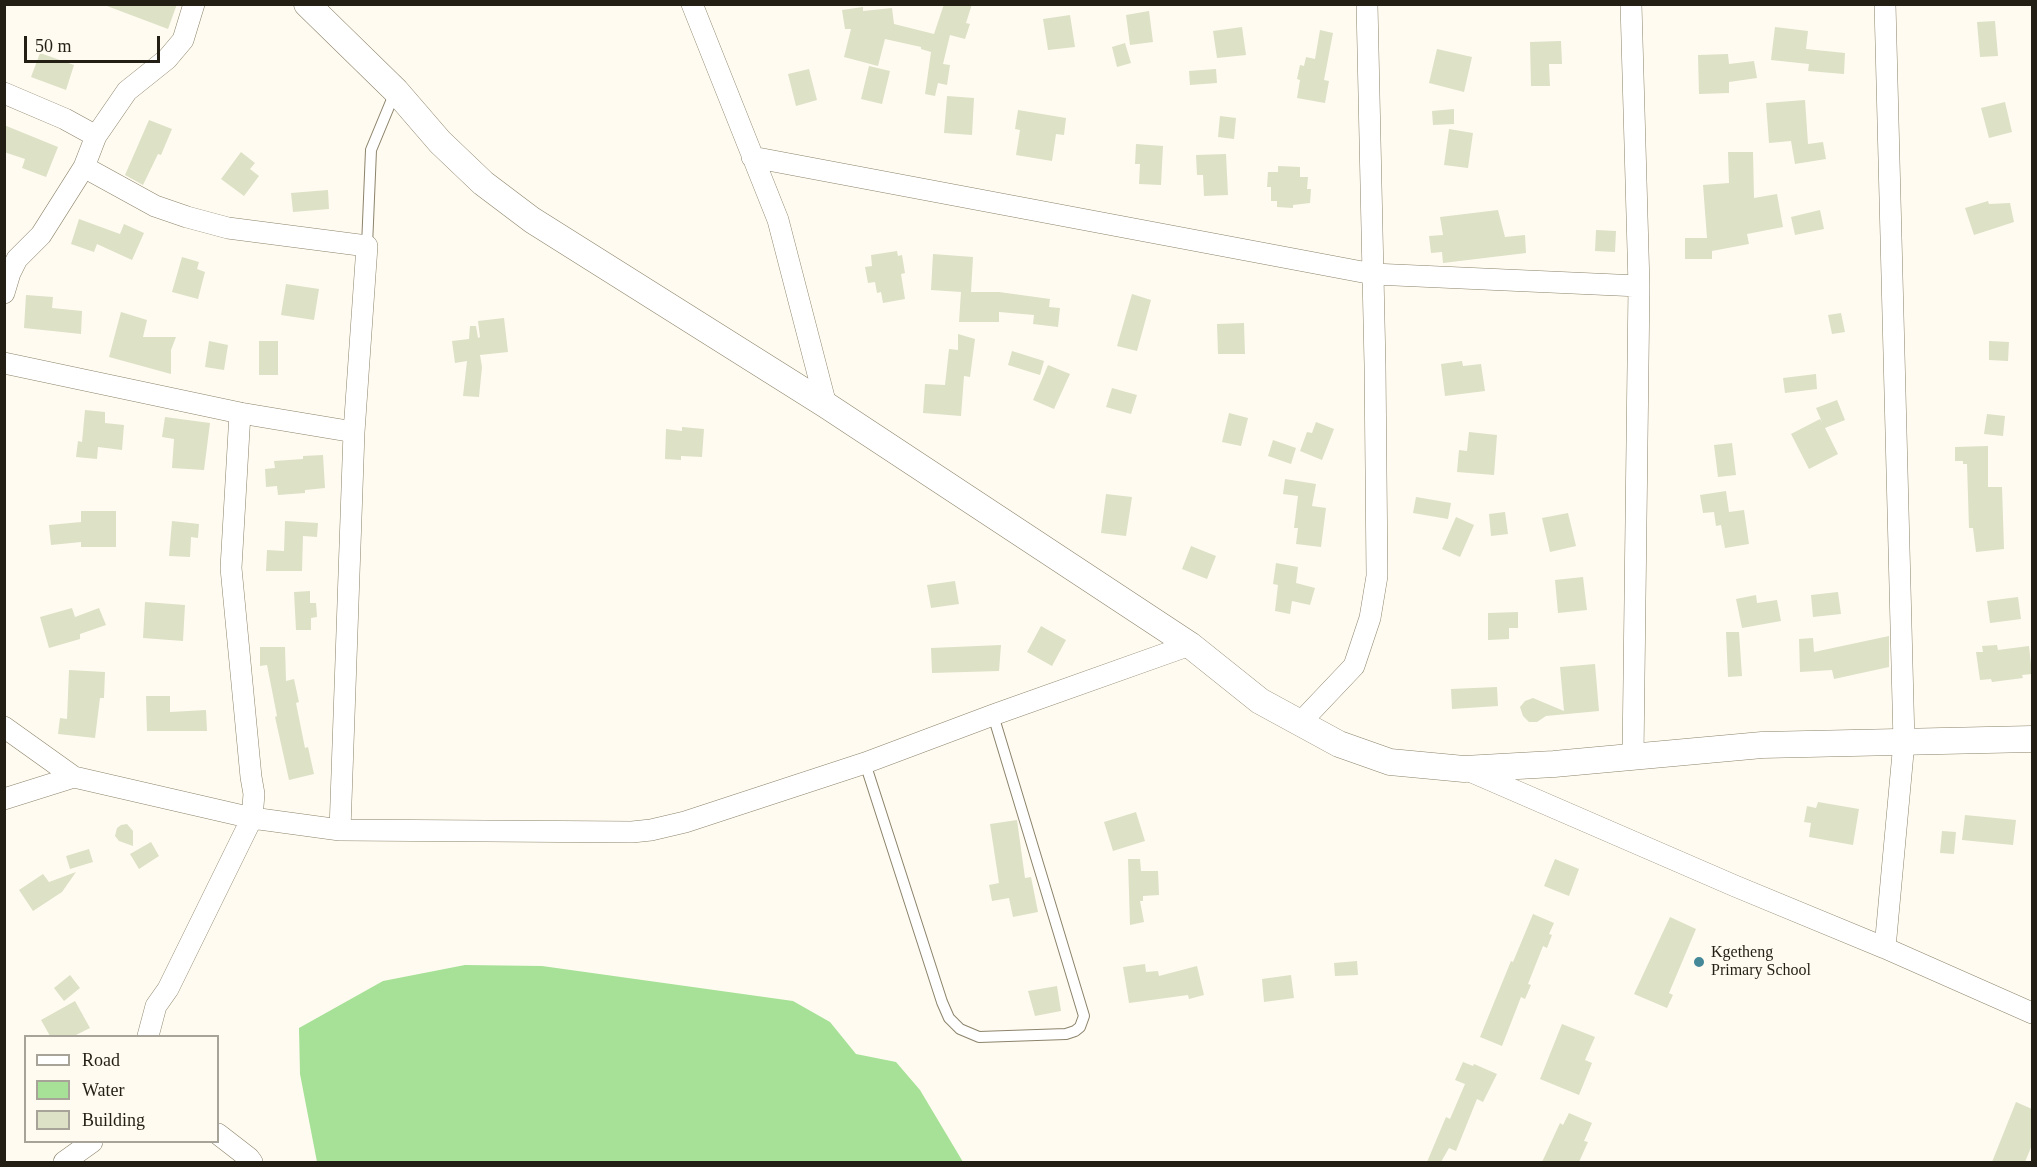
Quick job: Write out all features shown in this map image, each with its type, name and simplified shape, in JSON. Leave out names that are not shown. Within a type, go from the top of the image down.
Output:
[{"type":"street","points":[[4,293],[17,259],[41,236],[84,167],[96,136],[128,91],[167,59],[183,40],[194,4]]},
{"type":"street","points":[[307,4],[396,91],[440,142],[474,174],[532,220],[826,405],[1190,645],[1260,701],[1339,744],[1390,762],[1464,769],[1554,764],[1762,746],[2032,739]]},
{"type":"street","points":[[692,4],[778,220],[826,405]]},
{"type":"street","points":[[1299,724],[1354,666],[1370,618],[1377,576],[1368,4]]},
{"type":"street","points":[[1631,4],[1639,286],[1633,756]]},
{"type":"street","points":[[1885,4],[1904,742],[1886,948]]},
{"type":"street","points":[[4,93],[65,119],[96,136]]},
{"type":"street","points":[[752,157],[1373,274],[1639,286]]},
{"type":"street","points":[[84,167],[155,207],[187,217],[228,228],[367,246],[354,432],[340,830]]},
{"type":"street","points":[[4,363],[240,412],[354,432]]},
{"type":"street","points":[[148,1035],[156,1006],[168,988],[252,818],[254,794],[249,765],[231,568],[240,412]]},
{"type":"street","points":[[4,727],[74,777],[252,818],[340,830],[651,830],[685,822],[865,763],[1190,645]]},
{"type":"street","points":[[1464,769],[1886,948],[2032,1013]]},
{"type":"street","points":[[4,799],[74,777]]},
{"type":"street","points":[[219,1135],[252,1162]]},
{"type":"street","points":[[64,1162],[91,1143]]},
{"type":"lane","points":[[367,246],[371,150],[396,91]]},
{"type":"lane","points":[[865,763],[942,1002],[950,1018],[960,1029],[979,1037],[1066,1034],[1075,1031],[1080,1027],[1084,1016],[993,715]]},
{"type":"water","points":[[465,965],[542,966],[793,1001],[830,1022],[856,1054],[896,1062],[920,1090],[963,1162],[317,1162],[300,1074],[299,1028],[383,981]]},
{"type":"building","points":[[107,4],[177,4],[168,29],[107,6]]},
{"type":"building","points":[[944,4],[972,4],[966,23],[970,24],[965,39],[950,35],[943,64],[950,65],[947,85],[938,83],[935,96],[925,94],[931,52],[921,47],[885,39],[878,66],[844,57],[851,29],[845,29],[842,10],[863,7],[863,11],[892,8],[894,24],[934,34]]},
{"type":"building","points":[[1149,11],[1153,42],[1130,45],[1126,15]]},
{"type":"building","points":[[1070,15],[1075,47],[1048,50],[1043,19]]},
{"type":"building","points":[[1995,21],[1998,56],[1980,57],[1977,22]]},
{"type":"building","points":[[1242,27],[1246,55],[1217,58],[1213,31]]},
{"type":"building","points":[[1775,27],[1808,31],[1806,49],[1845,53],[1844,74],[1808,71],[1809,64],[1771,60]]},
{"type":"building","points":[[1320,30],[1333,33],[1324,80],[1329,81],[1325,103],[1297,98],[1300,65],[1304,66],[1306,57],[1315,59]]},
{"type":"building","points":[[1561,41],[1562,64],[1549,64],[1550,86],[1531,86],[1530,42]]},
{"type":"building","points":[[1125,43],[1131,63],[1117,67],[1112,47]]},
{"type":"building","points":[[1437,49],[1472,57],[1464,92],[1429,83]]},
{"type":"building","points":[[40,53],[74,65],[66,90],[31,77]]},
{"type":"building","points":[[1728,54],[1729,64],[1754,61],[1757,78],[1729,82],[1729,93],[1699,94],[1698,55]]},
{"type":"building","points":[[869,66],[890,71],[882,104],[861,99]]},
{"type":"building","points":[[809,69],[817,100],[796,106],[788,74]]},
{"type":"building","points":[[1216,69],[1217,83],[1190,85],[1189,71]]},
{"type":"building","points":[[947,96],[974,98],[972,135],[944,133]]},
{"type":"building","points":[[1805,100],[1808,144],[1823,142],[1826,159],[1795,164],[1791,141],[1769,143],[1766,103]]},
{"type":"building","points":[[2005,102],[2012,132],[1989,138],[1981,108]]},
{"type":"building","points":[[1454,109],[1454,124],[1433,125],[1432,111]]},
{"type":"building","points":[[1018,110],[1066,118],[1064,135],[1056,134],[1052,161],[1016,155],[1020,130],[1015,129]]},
{"type":"building","points":[[1220,116],[1236,118],[1234,139],[1218,137]]},
{"type":"building","points":[[149,120],[172,129],[161,155],[158,154],[143,185],[125,175]]},
{"type":"building","points":[[4,125],[58,147],[46,177],[22,168],[25,159],[4,152]]},
{"type":"building","points":[[1449,129],[1473,133],[1468,168],[1444,165]]},
{"type":"building","points":[[1136,144],[1163,146],[1161,185],[1139,184],[1140,164],[1135,164]]},
{"type":"building","points":[[241,152],[255,163],[250,169],[259,176],[244,196],[221,179]]},
{"type":"building","points":[[1728,152],[1753,152],[1754,198],[1777,194],[1783,227],[1747,234],[1749,244],[1712,251],[1712,259],[1685,259],[1685,238],[1707,238],[1703,185],[1729,183]]},
{"type":"building","points":[[1226,154],[1228,195],[1204,196],[1203,175],[1197,175],[1196,155]]},
{"type":"building","points":[[1278,166],[1300,167],[1300,177],[1308,177],[1307,189],[1311,189],[1310,203],[1293,205],[1293,208],[1277,207],[1277,201],[1271,201],[1271,187],[1267,187],[1268,172],[1278,172]]},
{"type":"building","points":[[328,190],[329,209],[293,212],[291,193]]},
{"type":"building","points":[[1988,201],[1989,204],[2010,203],[2014,222],[1974,235],[1965,208]]},
{"type":"building","points":[[1498,210],[1505,237],[1525,235],[1526,253],[1443,263],[1442,252],[1431,253],[1429,236],[1443,235],[1440,217]]},
{"type":"building","points":[[1820,210],[1824,229],[1795,235],[1791,217]]},
{"type":"building","points":[[79,219],[120,234],[124,224],[144,233],[132,260],[97,244],[94,252],[71,244]]},
{"type":"building","points":[[1596,230],[1616,231],[1615,252],[1595,251]]},
{"type":"building","points":[[897,251],[898,256],[902,255],[905,273],[901,274],[905,299],[883,303],[881,292],[877,293],[875,282],[868,283],[865,267],[872,266],[871,255]]},
{"type":"building","points":[[933,254],[973,257],[971,292],[999,292],[1050,299],[1049,307],[1060,308],[1058,327],[1033,324],[1034,315],[999,312],[999,322],[959,322],[961,292],[931,290]]},
{"type":"building","points":[[182,257],[199,262],[197,269],[205,272],[198,299],[172,292]]},
{"type":"building","points":[[286,284],[319,289],[314,320],[281,315]]},
{"type":"building","points":[[1132,294],[1151,300],[1137,351],[1117,346]]},
{"type":"building","points":[[26,295],[53,297],[52,308],[82,311],[81,334],[24,328]]},
{"type":"building","points":[[121,312],[147,320],[143,337],[176,337],[171,350],[171,374],[109,357]]},
{"type":"building","points":[[1841,313],[1845,332],[1832,334],[1828,315]]},
{"type":"building","points":[[504,318],[508,352],[480,355],[482,367],[479,397],[463,396],[467,361],[455,363],[452,341],[469,339],[470,326],[476,326],[478,338],[480,337],[478,321]]},
{"type":"building","points":[[1244,323],[1245,354],[1218,354],[1217,324]]},
{"type":"building","points":[[958,334],[975,339],[970,377],[964,376],[961,416],[923,413],[925,384],[945,385],[949,349],[958,350]]},
{"type":"building","points":[[209,341],[228,345],[224,370],[205,367]]},
{"type":"building","points":[[259,341],[278,341],[278,375],[259,375]]},
{"type":"building","points":[[1989,341],[2009,342],[2008,361],[1989,360]]},
{"type":"building","points":[[1012,351],[1044,361],[1040,375],[1008,365]]},
{"type":"building","points":[[1462,361],[1463,366],[1481,364],[1485,391],[1445,396],[1441,364]]},
{"type":"building","points":[[1048,365],[1070,374],[1054,409],[1033,400]]},
{"type":"building","points":[[1816,374],[1817,389],[1785,393],[1783,378]]},
{"type":"building","points":[[1112,388],[1137,395],[1131,414],[1106,407]]},
{"type":"building","points":[[1837,400],[1845,420],[1825,428],[1838,454],[1809,469],[1791,434],[1820,419],[1822,422],[1816,408]]},
{"type":"building","points":[[85,410],[105,412],[105,423],[124,425],[122,450],[98,447],[97,459],[76,457],[78,441],[82,442]]},
{"type":"building","points":[[1229,413],[1248,418],[1241,446],[1222,442]]},
{"type":"building","points":[[1987,414],[2005,416],[2003,436],[1984,434]]},
{"type":"building","points":[[165,417],[210,423],[204,470],[172,468],[174,439],[162,437]]},
{"type":"building","points":[[1316,422],[1334,429],[1322,460],[1300,451],[1307,432],[1312,433]]},
{"type":"building","points":[[682,427],[704,429],[702,457],[681,456],[681,460],[665,459],[666,429],[682,431]]},
{"type":"building","points":[[1469,432],[1497,435],[1494,475],[1457,472],[1459,450],[1467,451]]},
{"type":"building","points":[[1273,440],[1296,448],[1291,464],[1268,456]]},
{"type":"building","points":[[1732,443],[1736,475],[1718,477],[1714,445]]},
{"type":"building","points":[[1988,446],[1988,487],[2002,487],[2004,549],[1976,552],[1973,528],[1969,528],[1967,464],[1963,464],[1963,461],[1955,461],[1955,447]]},
{"type":"building","points":[[323,455],[325,488],[305,490],[305,493],[278,495],[277,486],[266,487],[265,469],[275,468],[274,461]]},
{"type":"building","points":[[1285,479],[1316,484],[1312,506],[1326,508],[1321,547],[1296,544],[1298,528],[1294,528],[1298,496],[1283,494]]},
{"type":"building","points":[[1726,491],[1729,512],[1744,510],[1749,544],[1725,548],[1721,525],[1716,526],[1714,512],[1703,513],[1700,495]]},
{"type":"building","points":[[1106,494],[1132,497],[1126,536],[1101,533]]},
{"type":"building","points":[[1416,497],[1451,503],[1448,519],[1413,513]]},
{"type":"building","points":[[81,511],[116,511],[116,547],[81,547],[81,542],[51,545],[49,525],[81,522]]},
{"type":"building","points":[[1505,512],[1508,534],[1491,536],[1489,514]]},
{"type":"building","points":[[1568,513],[1576,546],[1550,552],[1542,518]]},
{"type":"building","points":[[1456,517],[1474,525],[1460,557],[1442,549]]},
{"type":"building","points":[[172,521],[199,524],[198,538],[191,537],[190,557],[169,556]]},
{"type":"building","points":[[285,521],[318,523],[317,537],[303,536],[302,571],[266,571],[267,550],[284,551]]},
{"type":"building","points":[[1191,546],[1216,556],[1207,579],[1182,569]]},
{"type":"building","points":[[1276,563],[1298,567],[1296,583],[1315,588],[1310,605],[1292,601],[1290,614],[1275,611],[1278,585],[1273,584]]},
{"type":"building","points":[[1583,577],[1587,610],[1558,613],[1555,580]]},
{"type":"building","points":[[955,581],[959,604],[931,608],[927,585]]},
{"type":"building","points":[[310,591],[310,603],[316,603],[317,617],[311,618],[311,630],[296,630],[294,592]]},
{"type":"building","points":[[1838,592],[1841,614],[1813,617],[1811,595]]},
{"type":"building","points":[[1756,595],[1757,603],[1777,600],[1781,621],[1742,628],[1736,599]]},
{"type":"building","points":[[2018,597],[2021,619],[1990,623],[1987,601]]},
{"type":"building","points":[[145,602],[185,605],[183,641],[143,638]]},
{"type":"building","points":[[72,608],[75,617],[99,608],[106,625],[80,634],[80,639],[49,648],[40,617]]},
{"type":"building","points":[[1518,612],[1518,628],[1509,628],[1509,639],[1488,640],[1488,613]]},
{"type":"building","points":[[1041,626],[1066,640],[1052,666],[1027,652]]},
{"type":"building","points":[[1726,632],[1739,632],[1742,676],[1728,677]]},
{"type":"building","points":[[1889,636],[1889,667],[1834,679],[1832,670],[1800,672],[1799,639],[1813,638],[1814,652]]},
{"type":"building","points":[[1001,645],[999,671],[932,673],[931,648]]},
{"type":"building","points":[[1997,645],[1998,650],[2029,646],[2032,674],[2022,675],[2023,678],[1992,682],[1991,679],[1980,680],[1976,652],[1983,652],[1982,646]]},
{"type":"building","points":[[260,647],[285,647],[286,681],[294,679],[299,702],[296,703],[305,748],[308,747],[314,774],[289,780],[275,717],[277,716],[267,665],[260,666]]},
{"type":"building","points":[[1595,664],[1599,711],[1546,716],[1537,722],[1529,722],[1523,716],[1520,707],[1525,701],[1533,698],[1564,711],[1560,667]]},
{"type":"building","points":[[69,670],[105,672],[104,698],[100,698],[95,738],[58,734],[60,718],[67,719]]},
{"type":"building","points":[[1497,687],[1498,706],[1452,709],[1451,689]]},
{"type":"building","points":[[146,696],[170,696],[170,712],[206,710],[207,731],[147,731]]},
{"type":"building","points":[[1818,802],[1859,809],[1853,845],[1809,837],[1811,823],[1804,822],[1807,806],[1816,808]]},
{"type":"building","points":[[1136,812],[1145,841],[1113,851],[1104,822]]},
{"type":"building","points":[[1965,815],[2016,820],[2013,845],[1962,840]]},
{"type":"building","points":[[1017,820],[1025,878],[1031,877],[1038,912],[1013,917],[1009,898],[992,901],[989,885],[999,883],[990,824]]},
{"type":"building","points":[[127,824],[133,831],[133,846],[119,841],[115,836],[117,828]]},
{"type":"building","points":[[1942,831],[1956,832],[1954,854],[1940,853]]},
{"type":"building","points":[[151,842],[159,856],[139,869],[130,854]]},
{"type":"building","points":[[89,849],[93,862],[70,869],[66,856]]},
{"type":"building","points":[[1128,859],[1140,859],[1141,871],[1158,871],[1159,895],[1143,896],[1143,901],[1140,901],[1144,922],[1130,925]]},
{"type":"building","points":[[1555,859],[1579,869],[1569,896],[1544,886]]},
{"type":"building","points":[[76,872],[62,892],[33,911],[19,890],[43,874],[49,882]]},
{"type":"building","points":[[1533,914],[1554,923],[1549,934],[1552,935],[1547,948],[1543,946],[1528,984],[1531,985],[1525,999],[1521,997],[1502,1046],[1480,1037]]},
{"type":"building","points":[[1670,917],[1696,929],[1669,993],[1673,995],[1667,1008],[1634,994]]},
{"type":"building","points":[[1357,961],[1358,975],[1335,976],[1334,963]]},
{"type":"building","points":[[1145,964],[1146,972],[1158,971],[1159,976],[1197,966],[1204,995],[1189,999],[1188,995],[1129,1003],[1123,967]]},
{"type":"building","points":[[70,975],[80,988],[64,1001],[54,988]]},
{"type":"building","points":[[1291,975],[1294,998],[1264,1002],[1262,979]]},
{"type":"building","points":[[1057,986],[1061,1011],[1035,1016],[1028,991]]},
{"type":"building","points":[[75,1001],[90,1028],[76,1035],[49,1035],[41,1020]]},
{"type":"building","points":[[1562,1024],[1595,1037],[1585,1060],[1592,1063],[1579,1095],[1540,1079]]},
{"type":"building","points":[[1463,1062],[1497,1074],[1483,1102],[1477,1099],[1456,1151],[1449,1148],[1441,1162],[1427,1162],[1446,1117],[1450,1119],[1465,1084],[1455,1080]]},
{"type":"building","points":[[2016,1102],[2032,1109],[2032,1145],[2025,1162],[1992,1162]]},
{"type":"building","points":[[1569,1113],[1592,1123],[1584,1141],[1588,1142],[1579,1162],[1542,1162],[1560,1123],[1563,1125]]},
{"type":"place","name":"Kgetheng Primary School","points":[[1699,962]]}]
